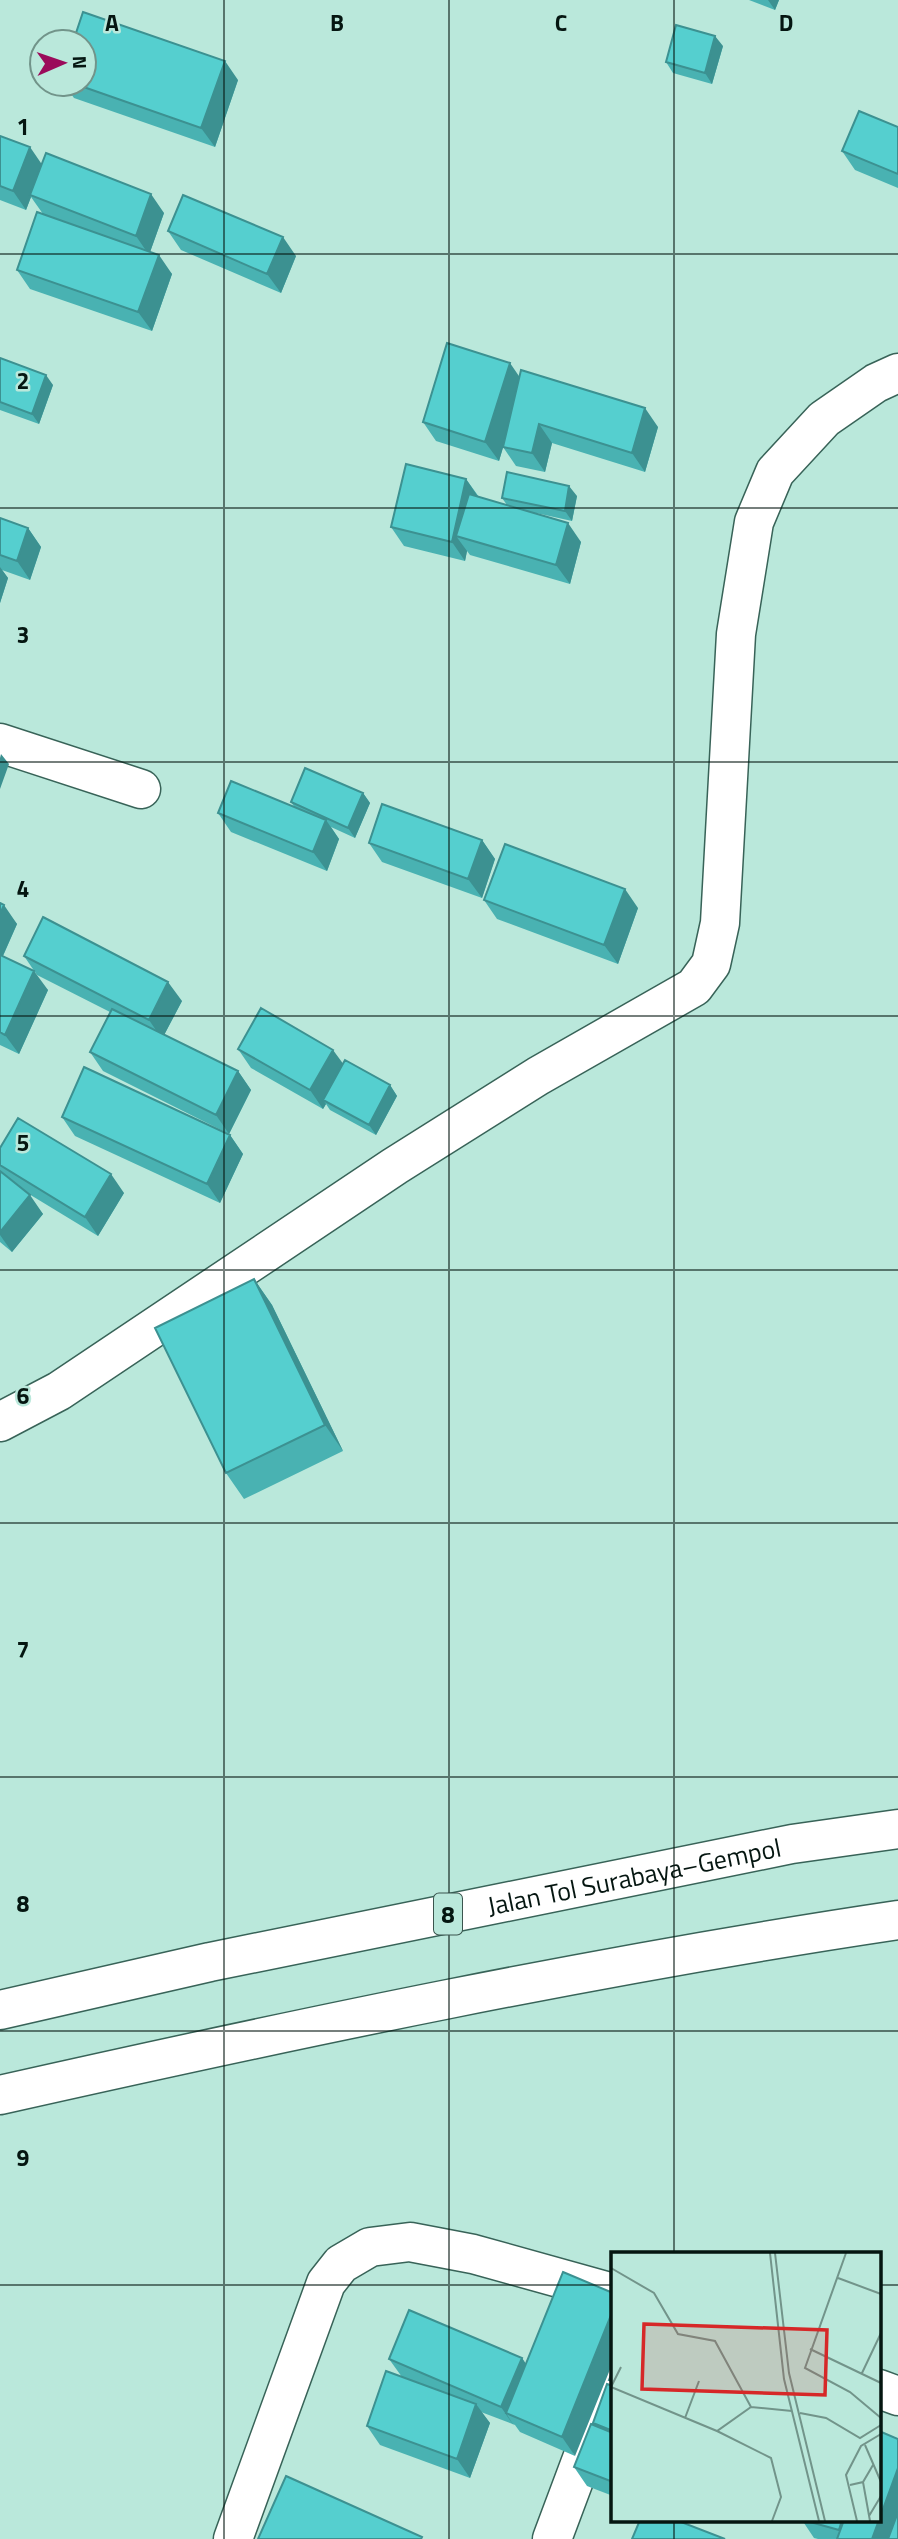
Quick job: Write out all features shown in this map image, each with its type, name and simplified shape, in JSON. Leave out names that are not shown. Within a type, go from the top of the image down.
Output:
[{"type":"main road","points":[[0,1422],[59,1391],[395,1166],[527,1083],[694,987],[711,964],[720,923],[736,634],[754,522],[775,472],[824,419],[876,383],[898,373]]},
{"type":"main road","points":[[0,743],[141,789]]},
{"type":"main road","name":"Jalan Tol Surabaya–Gempol","points":[[0,2010],[210,1962],[778,1847],[898,1829]]},
{"type":"main road","points":[[0,2095],[286,2031],[737,1944],[898,1920]]},
{"type":"main road","points":[[233,2539],[326,2283],[341,2264],[370,2247],[410,2242],[473,2254],[611,2292]]},
{"type":"main road","points":[[552,2539],[611,2381]]},
{"type":"main road","points":[[880,2389],[898,2396]]},
{"type":"building","points":[[83,12],[225,61],[201,128],[98,92],[98,28],[78,28]]},
{"type":"building","points":[[676,25],[715,36],[705,73],[666,62]]},
{"type":"building","points":[[859,111],[898,127],[898,174],[842,151]]},
{"type":"building","points":[[0,136],[30,147],[13,191],[0,186]]},
{"type":"building","points":[[46,153],[151,194],[136,236],[30,195]]},
{"type":"building","points":[[183,195],[283,237],[267,274],[168,231]]},
{"type":"building","points":[[37,212],[159,255],[138,312],[17,270]]},
{"type":"building","points":[[447,343],[510,363],[485,442],[423,422]]},
{"type":"building","points":[[0,358],[46,375],[32,414],[0,402]]},
{"type":"building","points":[[521,370],[645,408],[632,453],[539,424],[532,453],[503,447]]},
{"type":"building","points":[[406,464],[466,479],[452,542],[391,527]]},
{"type":"building","points":[[507,472],[569,486],[565,511],[502,498]]},
{"type":"building","points":[[469,494],[568,523],[556,565],[456,536]]},
{"type":"building","points":[[0,518],[28,528],[17,561],[0,555]]},
{"type":"building","points":[[305,768],[363,793],[348,828],[291,802]]},
{"type":"building","points":[[231,781],[326,820],[313,852],[218,813]]},
{"type":"building","points":[[382,804],[482,840],[468,879],[369,843]]},
{"type":"building","points":[[505,844],[625,889],[604,945],[484,900]]},
{"type":"building","points":[[43,917],[168,982],[149,1020],[24,956]]},
{"type":"building","points":[[0,955],[34,971],[5,1035],[0,1032]]},
{"type":"building","points":[[261,1008],[333,1050],[310,1090],[238,1049]]},
{"type":"building","points":[[112,1009],[238,1071],[216,1115],[90,1052]]},
{"type":"building","points":[[345,1060],[390,1085],[369,1125],[323,1100]]},
{"type":"building","points":[[84,1067],[230,1135],[207,1184],[62,1117]]},
{"type":"building","points":[[18,1118],[111,1174],[85,1217],[0,1165],[0,1148]]},
{"type":"building","points":[[0,1171],[30,1195],[0,1232]]},
{"type":"building","points":[[254,1279],[325,1425],[226,1473],[155,1328]]},
{"type":"building","points":[[563,2272],[611,2292],[611,2315],[562,2437],[506,2413]]},
{"type":"building","points":[[409,2310],[522,2358],[501,2407],[389,2359]]},
{"type":"building","points":[[386,2371],[476,2404],[457,2459],[367,2426]]},
{"type":"building","points":[[607,2384],[611,2385],[611,2430],[593,2423]]},
{"type":"building","points":[[591,2424],[611,2432],[611,2481],[574,2467]]},
{"type":"building","points":[[880,2431],[898,2439],[898,2468],[880,2517]]},
{"type":"building","points":[[286,2476],[422,2537],[258,2539]]},
{"type":"building","points":[[898,2512],[898,2539],[888,2539]]},
{"type":"building","points":[[639,2522],[681,2522],[725,2539],[632,2539]]},
{"type":"building","points":[[810,2522],[841,2522],[839,2530]]},
{"type":"building","points":[[843,2522],[878,2522],[872,2539],[837,2539]]}]
